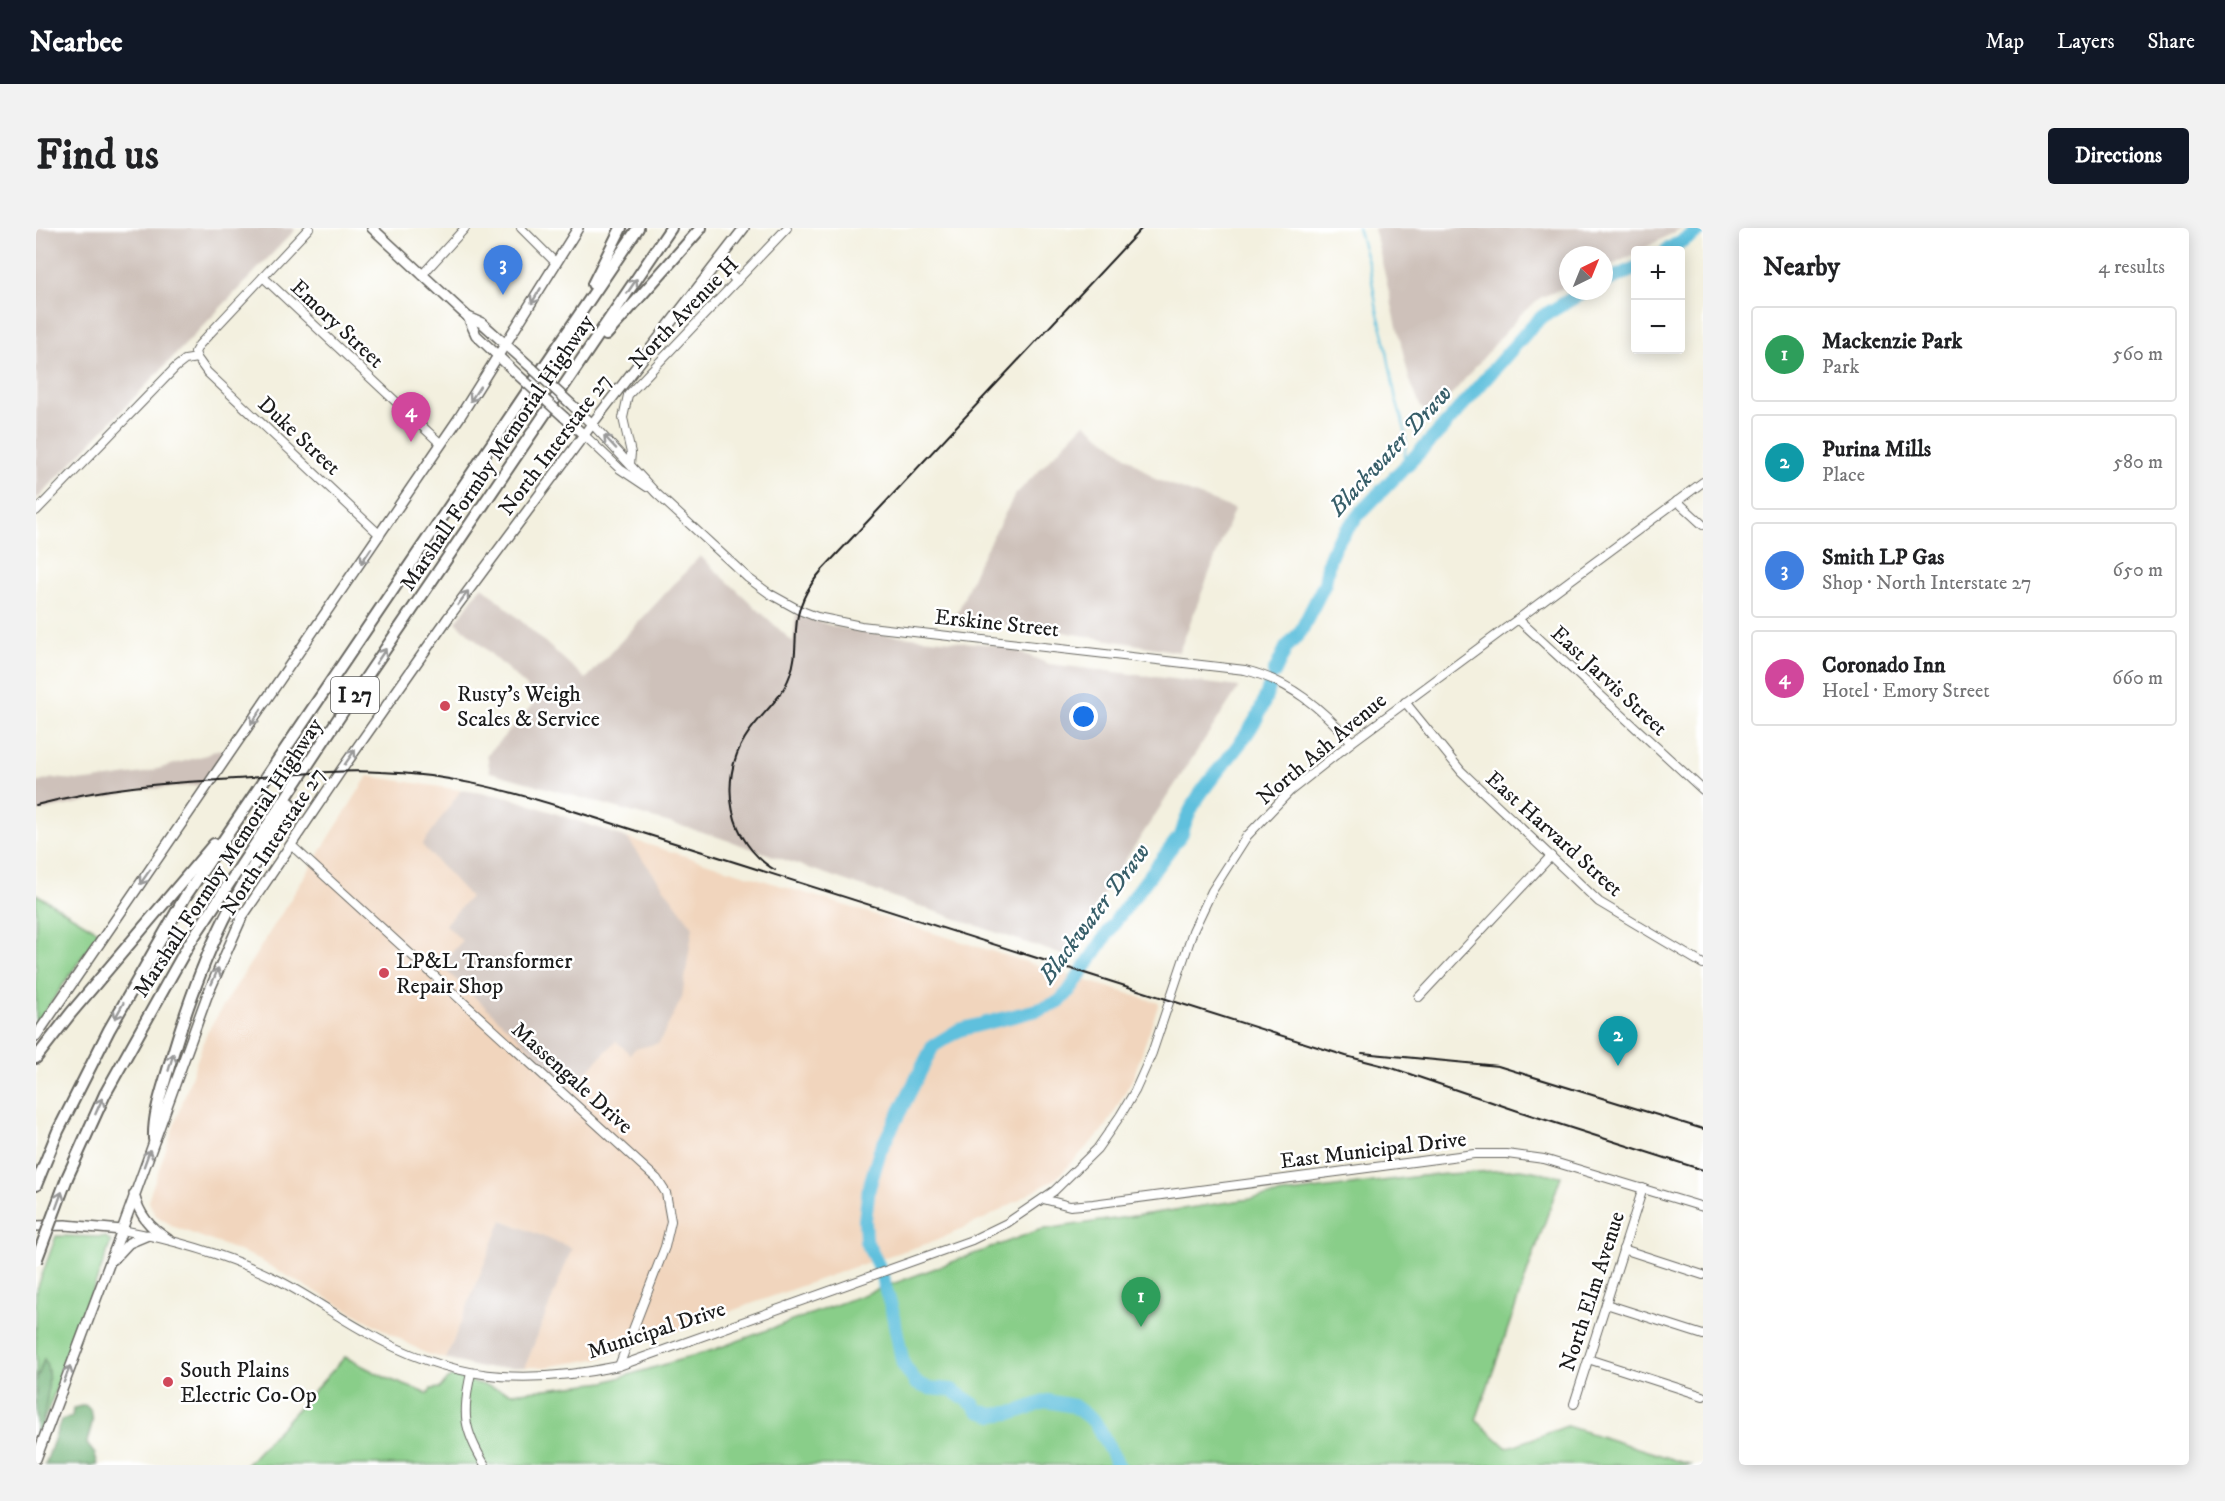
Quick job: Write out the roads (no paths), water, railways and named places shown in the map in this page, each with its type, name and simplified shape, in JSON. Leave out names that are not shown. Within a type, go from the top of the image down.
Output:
[{"type":"highway","points":[[578,316],[621,228]]},
{"type":"highway","name":"Marshall Formby Memorial Highway","points":[[36,1185],[92,1062],[135,981],[185,897],[638,228]]},
{"type":"highway","name":"Marshall Formby Memorial Highway","points":[[36,1261],[67,1178],[105,1094],[189,944],[671,228]]},
{"type":"highway","points":[[568,381],[631,305],[701,228]]},
{"type":"highway","points":[[154,1139],[157,1109],[202,966],[228,912],[340,718]]},
{"type":"highway","points":[[36,1058],[70,1013],[188,873],[233,825]]},
{"type":"main road","name":"Erskine Street","points":[[372,228],[468,317],[482,323],[592,424]]},
{"type":"main road","points":[[36,1036],[380,535],[506,345],[578,228]]},
{"type":"main road","name":"North Interstate 27","points":[[36,1459],[207,996],[242,917],[448,618],[592,424],[744,228]]},
{"type":"main road","name":"Erskine Street","points":[[468,317],[476,335],[584,435]]},
{"type":"main road","points":[[134,1194],[146,1221],[168,1239]]},
{"type":"main road","name":"Municipal Drive","points":[[36,1226],[65,1225],[122,1230]]},
{"type":"main road","points":[[109,1266],[129,1243],[148,1235]]},
{"type":"street","points":[[36,511],[176,367],[185,360],[197,358],[195,352],[199,345],[309,228]]},
{"type":"street","points":[[422,274],[465,228]]},
{"type":"street","points":[[521,228],[556,263]]},
{"type":"street","name":"North Avenue H","points":[[630,464],[632,453],[623,418],[628,395],[787,228]]},
{"type":"street","points":[[718,263],[737,281]]},
{"type":"street","name":"Emory Street","points":[[263,277],[441,444]]},
{"type":"street","name":"Duke Street","points":[[197,358],[207,372],[380,535]]},
{"type":"street","name":"Erskine Street","points":[[592,424],[656,493],[748,578],[784,602],[817,616],[861,626],[1245,670],[1275,680],[1293,690],[1323,711],[1352,742]]},
{"type":"street","name":"Erskine Street","points":[[584,435],[620,469],[656,493]]},
{"type":"street","name":"North Ash Avenue","points":[[1043,1199],[1097,1149],[1135,1091],[1152,1053],[1193,931],[1212,891],[1247,836],[1290,791],[1352,742],[1703,482]]},
{"type":"street","points":[[1677,501],[1703,525]]},
{"type":"street","name":"East Jarvis Street","points":[[1519,620],[1703,790]]},
{"type":"street","name":"East Harvard Street","points":[[1405,702],[1461,771],[1599,902],[1703,964]]},
{"type":"street","name":"Massengale Drive","points":[[291,845],[657,1179],[666,1193],[671,1221],[665,1247],[619,1365]]},
{"type":"street","points":[[1419,997],[1551,856]]},
{"type":"street","name":"East Municipal Drive","points":[[1043,1199],[1070,1206],[1093,1204],[1474,1154],[1507,1154],[1544,1159],[1703,1207]]},
{"type":"street","name":"North Elm Avenue","points":[[1574,1404],[1643,1188]]},
{"type":"street","name":"Municipal Drive","points":[[122,1230],[168,1239],[236,1260],[274,1278],[406,1353],[471,1373],[535,1378],[584,1373],[619,1365],[992,1231],[1043,1199]]},
{"type":"street","points":[[1623,1249],[1703,1275]]},
{"type":"street","points":[[1606,1304],[1703,1335]]},
{"type":"street","points":[[1588,1359],[1703,1396]]},
{"type":"street","points":[[471,1373],[465,1402],[467,1426],[472,1443],[485,1465]]},
{"type":"waterway","points":[[1358,228],[1370,269],[1396,400],[1405,430],[1403,470]]},
{"type":"waterway","name":"Blackwater Draw","points":[[1674,246],[1703,228]]},
{"type":"waterway","name":"Blackwater Draw","points":[[1613,278],[1631,270]]},
{"type":"waterway","name":"Blackwater Draw","points":[[1274,673],[1286,648],[1301,631],[1325,583],[1329,560],[1336,543],[1360,513],[1436,435],[1532,326],[1543,316],[1570,300]]},
{"type":"waterway","name":"Blackwater Draw","points":[[1118,1465],[1095,1422],[1074,1406],[1047,1401],[1016,1412],[993,1415],[979,1411],[973,1404],[952,1390],[928,1388],[916,1383],[903,1364],[892,1310],[879,1267],[866,1241],[865,1220],[869,1188],[880,1151],[933,1046],[959,1030],[1041,1009],[1059,1002],[1069,991],[1117,919],[1182,833],[1187,817],[1204,788],[1237,748],[1256,719],[1270,685]]},
{"type":"railway","points":[[775,870],[759,858],[747,844],[738,828],[730,792],[732,773],[745,738],[781,693],[790,675],[799,613],[808,590],[823,569],[1142,228]]},
{"type":"railway","points":[[36,805],[86,794],[135,787],[326,772],[404,773],[474,784],[564,808],[1346,1056],[1392,1068],[1703,1170]]},
{"type":"railway","points":[[1362,1053],[1498,1066],[1703,1129]]},
{"type":"place","name":"Smith LP Gas","points":[[503,295]]},
{"type":"place","name":"Coronado Inn","points":[[411,442]]},
{"type":"place","name":"Rusty's Weigh Scales & Service","points":[[445,706]]},
{"type":"place","name":"LP&L Transformer Repair Shop","points":[[384,973]]},
{"type":"place","name":"Purina Mills","points":[[1618,1066]]},
{"type":"place","name":"Mackenzie Park","points":[[1141,1327]]},
{"type":"place","name":"South Plains Electric Co-Op","points":[[168,1382]]}]
